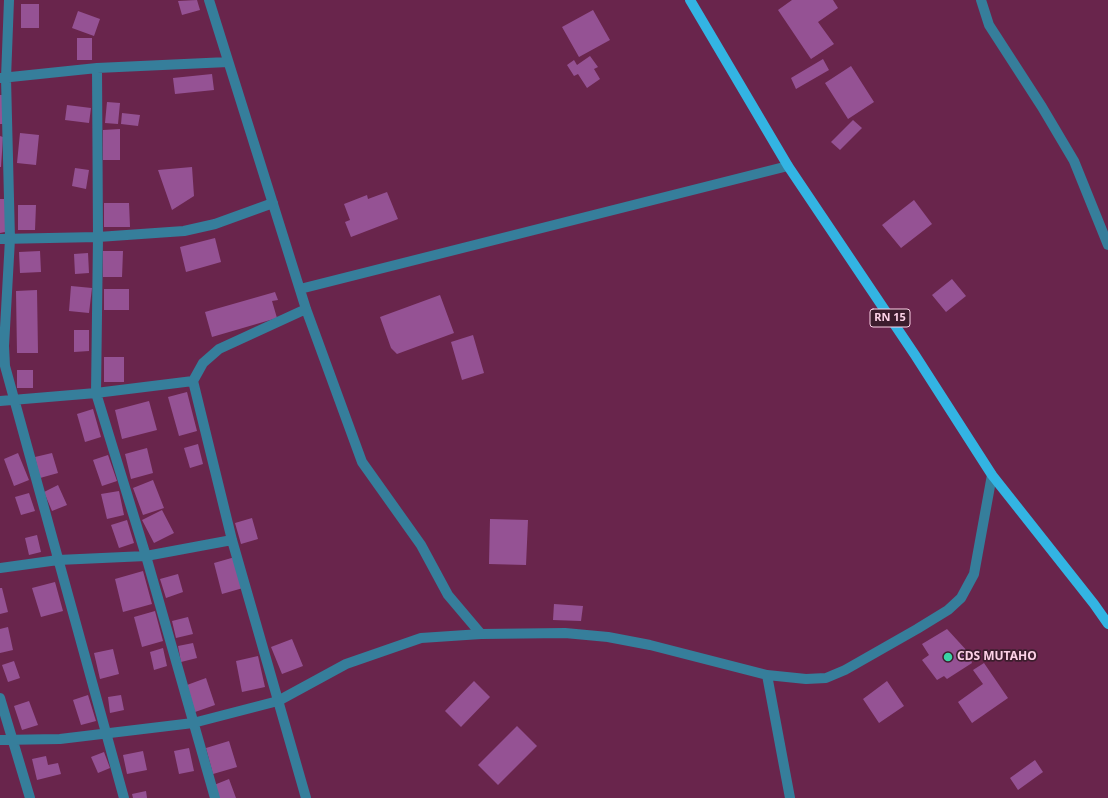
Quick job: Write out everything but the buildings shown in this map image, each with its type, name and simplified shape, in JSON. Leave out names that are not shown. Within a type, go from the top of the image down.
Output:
[{"type":"main road","name":"RN 15","points":[[690,0],[788,166],[915,355],[992,475],[1094,604],[1108,624]]},
{"type":"street","points":[[8,0],[3,78],[5,366],[124,798]]},
{"type":"street","points":[[209,0],[306,309],[362,462],[421,545],[448,595],[481,634]]},
{"type":"street","points":[[981,0],[989,25],[1042,107],[1074,161],[1108,245]]},
{"type":"street","points":[[3,78],[97,68],[228,62]]},
{"type":"street","points":[[97,68],[98,237],[96,393],[146,556],[215,798]]},
{"type":"street","points":[[300,289],[788,166]]},
{"type":"street","points":[[5,239],[98,237],[184,231],[215,224],[273,203]]},
{"type":"street","points":[[306,309],[219,349],[203,363],[193,381],[232,540],[306,798]]},
{"type":"street","points":[[0,401],[96,393],[193,381]]},
{"type":"street","points":[[0,740],[60,739],[193,724],[278,701],[346,664],[421,638],[481,634],[565,633],[608,637],[650,645],[766,675],[806,680],[826,678],[845,670],[948,610],[961,598],[974,574],[992,475]]},
{"type":"street","points":[[0,568],[58,560],[146,556],[232,540]]},
{"type":"street","points":[[766,675],[790,798]]},
{"type":"street","points":[[0,698],[30,798]]},
{"type":"place","name":"CDS MUTAHO","points":[[948,657]]}]
